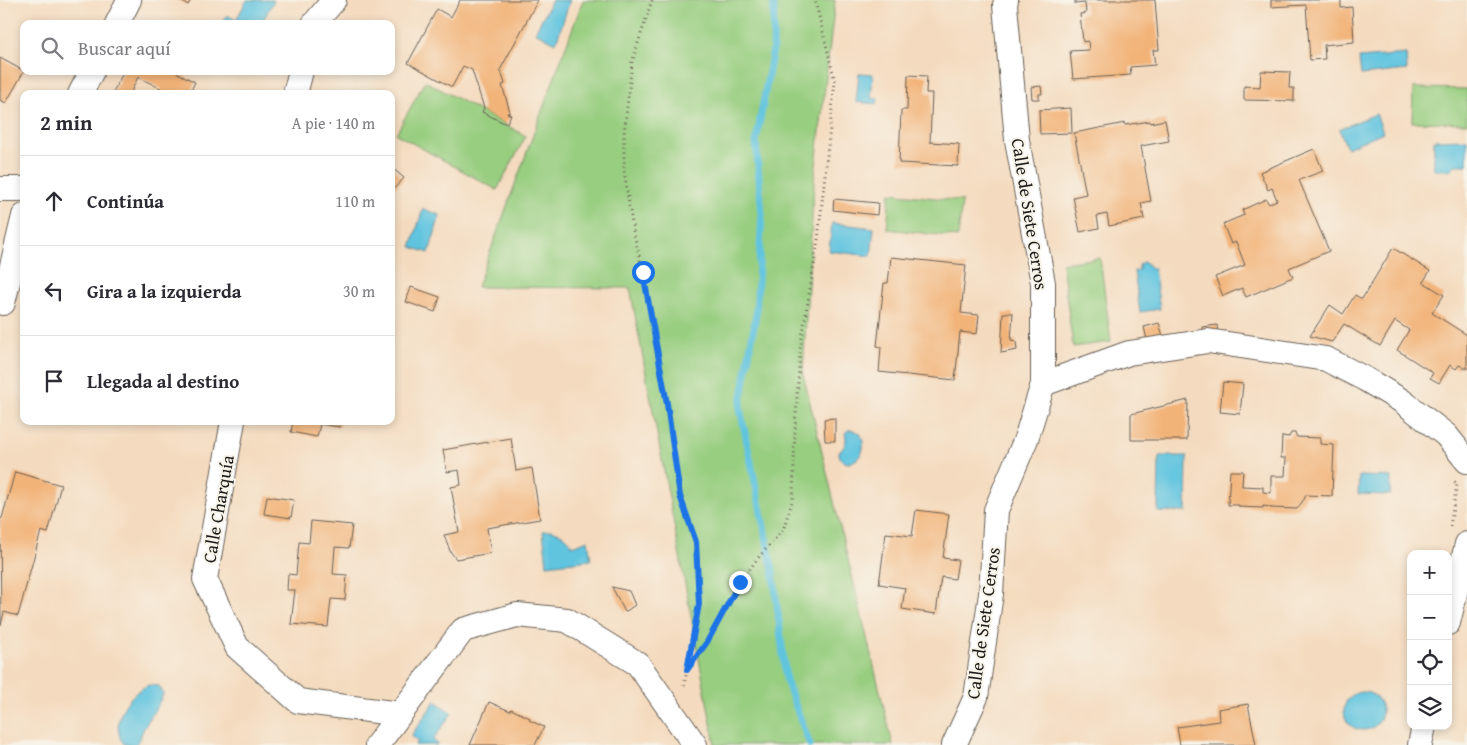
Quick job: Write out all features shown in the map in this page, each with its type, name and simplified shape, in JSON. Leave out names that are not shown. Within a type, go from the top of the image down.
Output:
[{"type":"street","points":[[119,20],[129,0]]},
{"type":"street","points":[[317,20],[334,0]]},
{"type":"street","name":"Calle de Siete Cerros","points":[[954,745],[976,697],[991,594],[996,510],[1026,439],[1043,384],[1043,283],[1017,140],[1006,0]]},
{"type":"street","points":[[82,90],[90,75]]},
{"type":"street","points":[[296,90],[300,75]]},
{"type":"street","points":[[0,189],[20,189]]},
{"type":"street","points":[[3,304],[20,233]]},
{"type":"street","points":[[1043,384],[1129,353],[1208,341],[1326,359],[1402,401],[1446,435],[1459,469]]},
{"type":"street","name":"Calle Charquía","points":[[232,425],[205,579],[238,646],[298,701],[400,714]]},
{"type":"street","points":[[1452,606],[1467,544]]},
{"type":"street","points":[[376,745],[462,630],[517,615],[568,620],[638,664],[695,745]]},
{"type":"street","points":[[1420,745],[1423,730]]},
{"type":"path","points":[[652,0],[632,62],[624,134],[624,171],[633,230],[643,272],[664,387],[680,496],[696,542],[699,604],[676,718]]},
{"type":"path","points":[[687,670],[707,642],[740,582],[783,530],[793,499],[800,350],[818,240],[835,81],[815,0]]},
{"type":"path","points":[[1450,526],[1459,469]]},
{"type":"green space","points":[[583,0],[835,0],[814,183],[803,374],[893,745],[715,745],[630,288],[477,287]]},
{"type":"green space","points":[[425,81],[526,136],[497,190],[396,134]]},
{"type":"green space","points":[[1413,88],[1467,89],[1467,123],[1412,122]]},
{"type":"green space","points":[[890,193],[962,201],[958,237],[887,229]]},
{"type":"green space","points":[[1100,258],[1111,342],[1073,347],[1062,263]]},
{"type":"water","points":[[247,0],[274,0],[263,20],[236,20]]},
{"type":"water","points":[[552,0],[570,0],[556,43],[535,32]]},
{"type":"water","points":[[227,15],[236,20],[224,20]]},
{"type":"water","points":[[1406,54],[1407,70],[1361,75],[1359,58]]},
{"type":"water","points":[[859,73],[873,74],[871,98],[878,99],[877,104],[856,102]]},
{"type":"water","points":[[1376,114],[1383,132],[1347,148],[1339,129]]},
{"type":"water","points":[[1467,139],[1467,165],[1455,165],[1450,170],[1434,170],[1434,140]]},
{"type":"water","points":[[423,209],[440,215],[429,253],[411,247]]},
{"type":"water","points":[[832,223],[874,228],[871,256],[829,251]]},
{"type":"water","points":[[1142,262],[1147,263],[1150,268],[1154,268],[1160,309],[1140,312],[1134,271],[1139,270],[1139,265]]},
{"type":"water","points":[[848,430],[860,433],[863,442],[861,454],[855,461],[850,463],[842,460],[839,452],[845,445],[845,433]]},
{"type":"water","points":[[1159,456],[1187,456],[1186,512],[1158,512]]},
{"type":"water","points":[[1359,476],[1391,477],[1390,495],[1358,494]]},
{"type":"water","points":[[551,530],[564,535],[572,546],[588,540],[591,560],[547,565],[543,531]]},
{"type":"water","points":[[149,685],[159,686],[163,693],[162,697],[137,743],[134,745],[124,744],[118,727],[119,718],[134,695]]},
{"type":"water","points":[[1363,692],[1370,693],[1376,698],[1381,704],[1381,718],[1376,724],[1370,729],[1363,730],[1356,729],[1350,724],[1345,718],[1344,711],[1345,704],[1350,698],[1356,693]]},
{"type":"water","points":[[435,701],[452,713],[433,740],[438,744],[415,745],[418,741],[411,736]]},
{"type":"building","points":[[178,0],[191,0],[188,5]]},
{"type":"building","points":[[460,0],[538,0],[499,72],[501,71],[505,84],[502,85],[510,112],[507,113],[511,115],[506,124],[482,112],[484,108],[472,70],[463,66],[452,87],[408,63],[437,9],[451,17]]},
{"type":"building","points":[[1075,0],[1155,0],[1159,50],[1153,50],[1155,65],[1130,67],[1131,75],[1073,79],[1070,51],[1089,50],[1088,41],[1083,42],[1080,14],[1086,13],[1085,3],[1075,4]]},
{"type":"building","points":[[1271,0],[1341,0],[1341,8],[1352,7],[1354,42],[1324,45],[1325,59],[1310,60],[1306,5],[1271,7]]},
{"type":"building","points":[[0,58],[20,69],[20,75],[22,75],[6,103],[0,100]]},
{"type":"building","points":[[1261,71],[1290,72],[1289,88],[1294,88],[1294,101],[1244,100],[1244,86],[1260,87]]},
{"type":"building","points":[[122,75],[182,75],[195,82],[191,90],[161,90],[138,77],[132,90],[114,90]]},
{"type":"building","points":[[908,75],[927,76],[926,93],[932,93],[930,142],[959,144],[958,166],[899,163],[901,110],[907,110]]},
{"type":"building","points":[[1041,86],[1042,94],[1039,94],[1039,99],[1032,99],[1031,87]]},
{"type":"building","points":[[1071,108],[1072,133],[1040,134],[1039,110]]},
{"type":"building","points":[[1165,120],[1169,141],[1141,146],[1151,201],[1141,203],[1144,219],[1109,226],[1107,214],[1097,216],[1099,228],[1080,232],[1073,197],[1086,194],[1074,133],[1125,123],[1125,125]]},
{"type":"building","points":[[1314,149],[1323,171],[1299,180],[1329,251],[1289,268],[1293,277],[1246,297],[1242,288],[1223,296],[1215,277],[1245,265],[1236,242],[1231,244],[1223,224],[1244,215],[1242,210],[1266,199],[1269,204],[1277,200],[1272,188],[1268,190],[1260,172]]},
{"type":"building","points":[[395,170],[404,178],[395,188]]},
{"type":"building","points":[[834,199],[878,203],[877,215],[833,210]]},
{"type":"building","points":[[1393,248],[1430,271],[1423,282],[1444,295],[1432,313],[1467,335],[1467,369],[1459,365],[1456,369],[1450,365],[1439,383],[1430,378],[1433,373],[1397,350],[1409,330],[1395,321],[1380,346],[1344,324],[1332,342],[1310,336],[1330,305],[1343,314],[1355,295],[1362,299]]},
{"type":"building","points":[[891,257],[966,265],[961,313],[979,315],[977,334],[960,332],[955,380],[879,372],[881,347],[877,346],[884,283],[888,283]]},
{"type":"building","points":[[411,287],[440,297],[435,312],[406,302]]},
{"type":"building","points":[[1003,313],[1013,313],[1011,340],[1016,341],[1017,350],[1001,353]]},
{"type":"building","points":[[1159,323],[1164,339],[1148,344],[1144,327]]},
{"type":"building","points":[[1217,325],[1218,333],[1202,335],[1202,327]]},
{"type":"building","points":[[1223,382],[1243,384],[1240,414],[1220,412]]},
{"type":"building","points":[[1188,400],[1187,440],[1131,440],[1131,414]]},
{"type":"building","points":[[835,418],[835,441],[825,441],[824,419]]},
{"type":"building","points":[[292,425],[320,425],[317,437],[291,432]]},
{"type":"building","points":[[1291,433],[1295,433],[1297,437],[1320,438],[1320,444],[1334,445],[1332,496],[1305,495],[1297,509],[1228,505],[1230,471],[1243,471],[1242,486],[1263,487],[1263,492],[1271,493],[1271,476],[1285,476],[1286,458],[1281,458],[1282,436],[1289,437]]},
{"type":"building","points":[[511,438],[516,471],[532,468],[540,519],[487,528],[491,553],[456,559],[450,551],[444,535],[459,532],[451,487],[461,485],[459,470],[447,472],[443,450]]},
{"type":"building","points":[[15,472],[61,485],[48,533],[41,531],[18,616],[4,612],[1,625],[0,519],[2,518]]},
{"type":"building","points":[[267,496],[294,500],[291,518],[264,514]]},
{"type":"building","points":[[916,510],[949,514],[943,558],[958,560],[955,579],[941,577],[936,614],[902,609],[905,588],[879,584],[886,533],[912,536]]},
{"type":"building","points":[[311,521],[352,525],[349,548],[335,547],[333,574],[347,575],[345,600],[331,599],[328,627],[291,624],[295,590],[287,590],[288,574],[296,575],[299,542],[309,543]]},
{"type":"building","points":[[612,587],[629,591],[635,605],[625,612]]},
{"type":"building","points":[[489,702],[510,711],[511,709],[544,727],[535,745],[470,745]]},
{"type":"building","points":[[1248,704],[1256,745],[1180,745],[1177,727],[1219,721],[1218,709]]},
{"type":"waterway","points":[[774,0],[773,49],[756,142],[762,215],[756,314],[740,408],[773,571],[786,680],[810,745]]},
{"type":"route","points":[[643,272],[667,404],[680,496],[696,542],[699,604],[687,670],[707,642],[740,582]]}]
